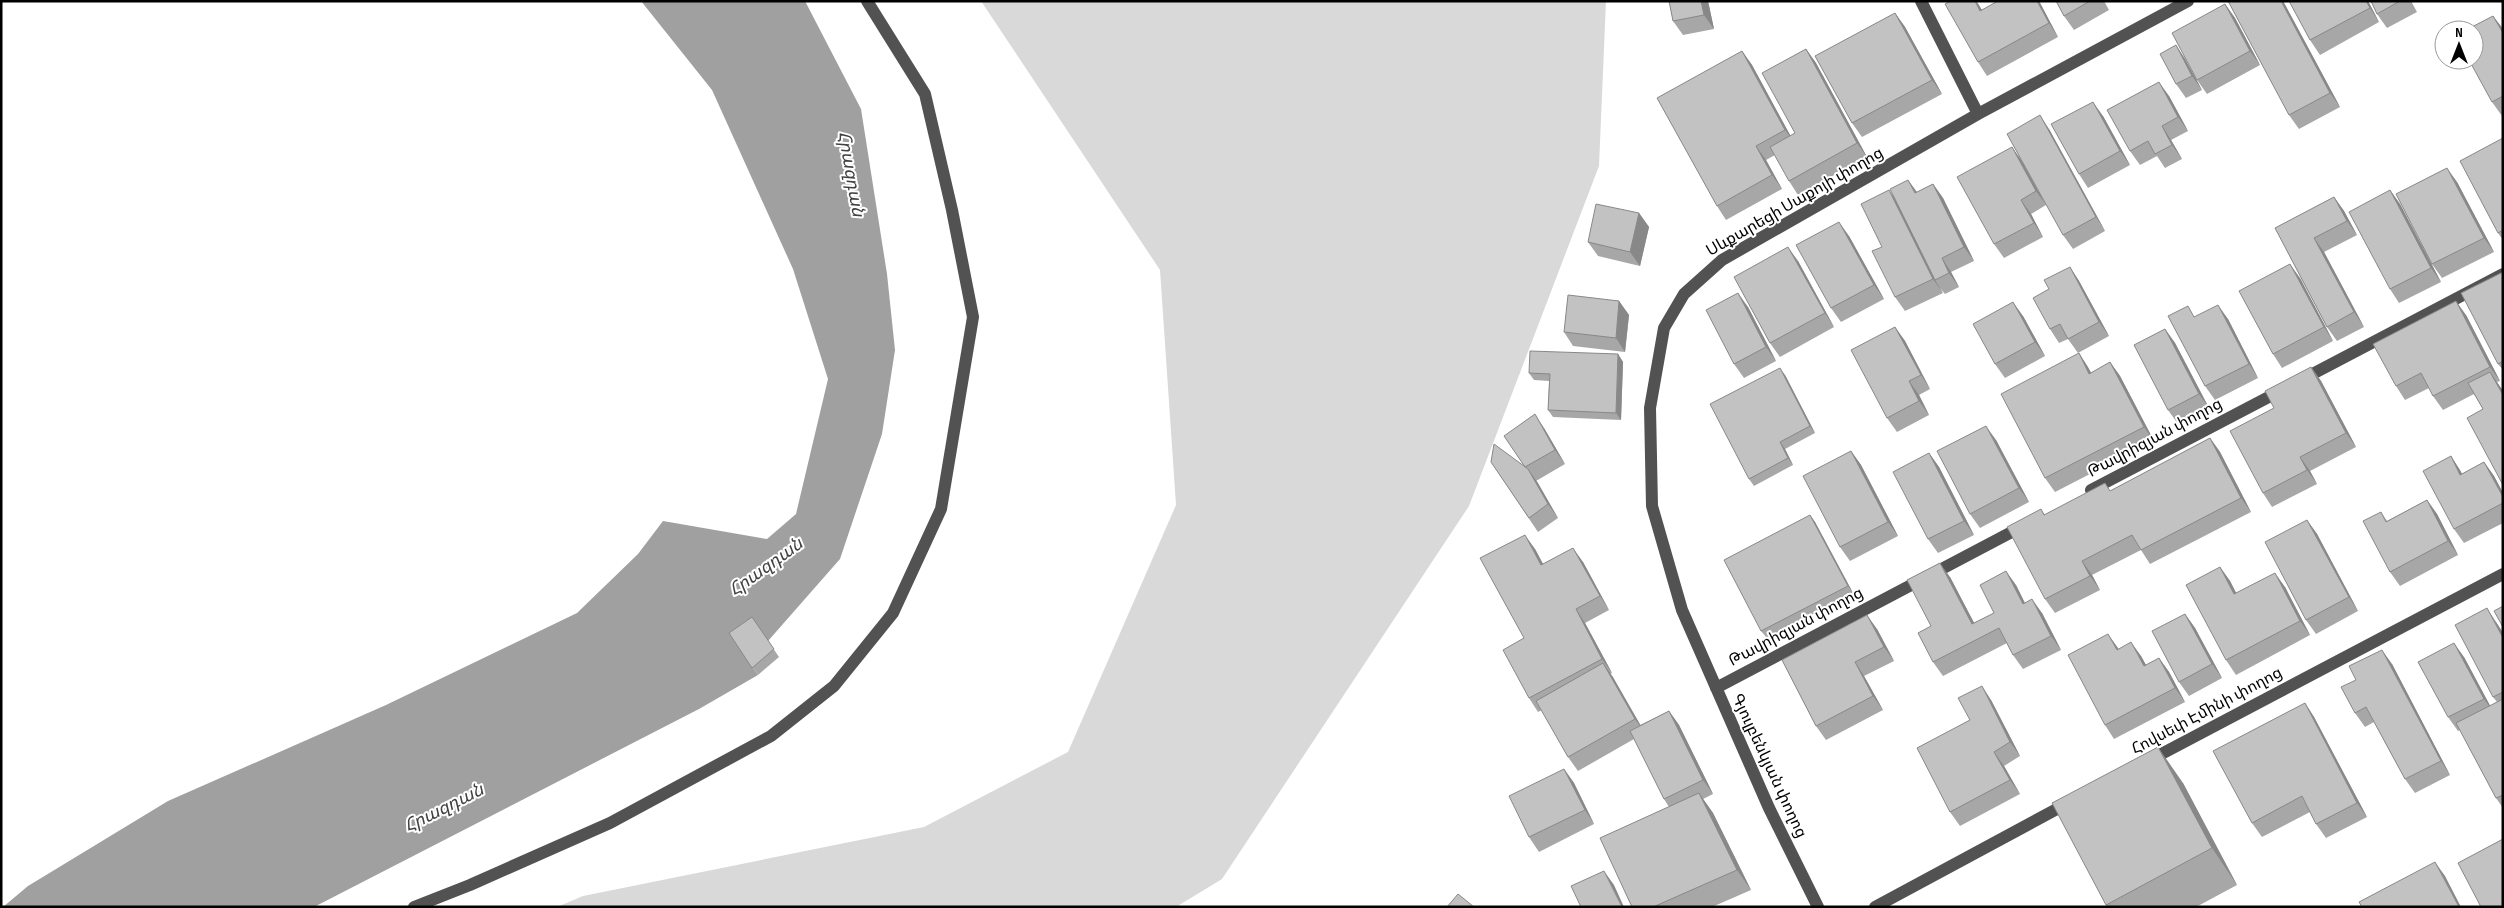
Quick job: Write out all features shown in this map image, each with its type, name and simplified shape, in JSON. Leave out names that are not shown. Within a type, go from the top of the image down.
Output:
[{"type":"street","points":[[414,907],[610,823],[771,736],[834,686],[893,613],[941,509],[973,317],[952,210],[925,94],[867,1]]},
{"type":"street","points":[[1921,1],[1978,114]]},
{"type":"street","name":"Սևքարեցի Սաքոյի փողոց","points":[[1682,610],[1652,506],[1650,408],[1664,328],[1684,294],[1722,260],[1978,114],[2188,1]]},
{"type":"street","name":"Թավրիզյան փողոց","points":[[2078,497],[2503,274]]},
{"type":"street","name":"Թավրիզյան փողոց","points":[[1716,688],[2034,520]]},
{"type":"street","name":"Հովսեփ Էմինի փողոց","points":[[2138,766],[2503,574]]},
{"type":"street","name":"Գյուլբենկյան փողոց","points":[[1682,610],[1769,808],[1818,907]]},
{"type":"street","points":[[1875,907],[2077,798]]},
{"type":"shaded area","points":[[981,1],[1606,1],[1599,166],[1469,506],[1222,879],[1176,907],[557,907],[583,896],[924,827],[1068,752],[1176,505],[1160,270]]},
{"type":"water","name":"Հրազդան","points":[[641,1],[805,1],[861,109],[887,274],[895,350],[882,434],[840,559],[768,641],[734,640],[758,675],[699,709],[314,907],[3,907],[28,886],[168,801],[386,705],[577,613],[638,554],[663,521],[767,539],[796,514],[828,379],[793,269],[712,90]]},
{"type":"building","points":[[1669,1],[1701,1],[1704,15],[1673,21]]},
{"type":"building","points":[[1951,1],[1975,1],[1980,11],[1998,1],[2037,1],[2049,23],[1978,62],[1945,4]]},
{"type":"building","points":[[2056,1],[2090,1],[2064,16]]},
{"type":"building","points":[[2228,1],[2281,1],[2330,93],[2289,115]]},
{"type":"building","points":[[2289,1],[2366,1],[2370,8],[2310,40]]},
{"type":"building","points":[[2371,1],[2400,1],[2377,14]]},
{"type":"building","points":[[2225,4],[2250,51],[2197,80],[2172,33]]},
{"type":"building","points":[[1895,13],[1932,80],[1852,123],[1815,56]]},
{"type":"building","points":[[2493,16],[2503,33],[2503,96],[2492,102],[2474,70],[2484,70],[2484,21]]},
{"type":"building","points":[[2176,45],[2192,76],[2176,84],[2160,54]]},
{"type":"building","points":[[1806,49],[1857,143],[1789,181],[1770,147],[1795,133],[1762,73]]},
{"type":"building","points":[[1742,51],[1785,130],[1756,146],[1772,175],[1717,206],[1657,98]]},
{"type":"building","points":[[2159,82],[2178,117],[2162,126],[2172,145],[2155,154],[2148,141],[2130,151],[2107,110]]},
{"type":"building","points":[[2093,102],[2120,151],[2079,174],[2051,124]]},
{"type":"building","points":[[2040,115],[2096,217],[2063,235],[2007,134]]},
{"type":"building","points":[[2503,138],[2503,230],[2498,233],[2460,161]]},
{"type":"building","points":[[2012,147],[2036,191],[2021,200],[2034,223],[1994,244],[1957,177]]},
{"type":"building","points":[[2447,168],[2484,238],[2432,264],[2396,194]]},
{"type":"building","points":[[1908,180],[1915,193],[1933,184],[1964,247],[1942,258],[1949,273],[1935,280],[1890,189]]},
{"type":"building","points":[[1889,190],[1933,279],[1895,297],[1872,251],[1882,247],[1861,204]]},
{"type":"building","points":[[2390,190],[2431,268],[2390,289],[2349,212]]},
{"type":"building","points":[[2334,197],[2347,221],[2314,238],[2354,312],[2327,327],[2275,228]]},
{"type":"building","points":[[1596,204],[1639,213],[1630,252],[1588,242]]},
{"type":"building","points":[[1839,222],[1874,285],[1831,308],[1796,245]]},
{"type":"building","points":[[1788,247],[1825,313],[1770,343],[1734,277]]},
{"type":"building","points":[[2290,264],[2324,327],[2273,354],[2239,291]]},
{"type":"building","points":[[2070,267],[2099,322],[2068,339],[2060,324],[2050,329],[2033,298],[2049,289],[2044,280]]},
{"type":"building","points":[[2503,272],[2503,361],[2498,364],[2461,293]]},
{"type":"building","points":[[1738,293],[1766,347],[1734,364],[1706,310]]},
{"type":"building","points":[[1568,295],[1619,301],[1616,338],[1564,332]]},
{"type":"building","points":[[2456,301],[2490,367],[2433,396],[2421,373],[2396,386],[2373,344]]},
{"type":"building","points":[[2013,302],[2035,342],[1995,364],[1973,324]]},
{"type":"building","points":[[2218,305],[2249,364],[2205,386],[2168,316],[2188,306],[2194,317]]},
{"type":"building","points":[[1895,327],[1921,375],[1909,381],[1919,401],[1887,418],[1851,350]]},
{"type":"building","points":[[2165,329],[2199,394],[2168,410],[2134,345]]},
{"type":"building","points":[[1530,351],[1618,354],[1616,413],[1548,410],[1550,374],[1529,373]]},
{"type":"building","points":[[2079,353],[2089,374],[2110,362],[2144,427],[2045,478],[2001,394]]},
{"type":"building","points":[[2311,367],[2346,433],[2300,457],[2307,470],[2263,493],[2230,431],[2274,408],[2265,391]]},
{"type":"building","points":[[1780,368],[1810,426],[1780,442],[1788,458],[1749,479],[1710,404]]},
{"type":"building","points":[[2490,372],[2503,395],[2503,485],[2467,418],[2483,409],[2468,383]]},
{"type":"building","points":[[1535,414],[1555,450],[1525,467],[1504,436]]},
{"type":"building","points":[[1986,426],[2019,488],[1970,514],[1937,451]]},
{"type":"building","points":[[2210,438],[2241,498],[2141,550],[2132,535],[2082,561],[2090,576],[2045,599],[2007,527],[2041,509],[2044,515],[2105,483],[2110,491]]},
{"type":"building","points":[[1494,444],[1528,469],[1548,504],[1529,518],[1491,462]]},
{"type":"building","points":[[1851,451],[1888,522],[1840,547],[1803,476]]},
{"type":"building","points":[[1929,453],[1964,521],[1928,539],[1893,472]]},
{"type":"building","points":[[2451,456],[2460,475],[2484,462],[2503,497],[2503,503],[2454,529],[2423,471]]},
{"type":"building","points":[[2427,500],[2448,541],[2390,572],[2363,521],[2381,512],[2386,522]]},
{"type":"building","points":[[1810,515],[1848,586],[1761,631],[1724,560]]},
{"type":"building","points":[[2307,520],[2349,597],[2306,620],[2265,542]]},
{"type":"building","points":[[1525,535],[1541,565],[1573,548],[1600,596],[1576,609],[1602,659],[1529,698],[1503,650],[1524,638],[1480,558]]},
{"type":"building","points":[[1940,563],[1972,624],[1994,613],[1980,585],[2006,571],[2023,604],[2032,599],[2051,636],[2013,655],[1999,628],[1933,662],[1918,633],[1931,626],[1907,580]]},
{"type":"building","points":[[2220,567],[2234,594],[2275,573],[2300,621],[2226,660],[2186,585]]},
{"type":"building","points":[[2503,606],[2503,627],[2494,611]]},
{"type":"building","points":[[2487,608],[2503,638],[2503,692],[2493,697],[2455,625]]},
{"type":"building","points":[[2185,614],[2212,664],[2179,682],[2152,631]]},
{"type":"building","points":[[1867,615],[1884,647],[1855,662],[1873,696],[1816,726],[1782,660]]},
{"type":"building","points":[[752,617],[774,649],[752,668],[729,633]]},
{"type":"building","points":[[2108,634],[2117,650],[2131,642],[2144,666],[2159,658],[2175,688],[2105,725],[2068,655]]},
{"type":"building","points":[[2454,643],[2484,699],[2448,717],[2418,662]]},
{"type":"building","points":[[2382,650],[2441,761],[2405,779],[2366,707],[2355,713],[2341,687],[2356,680],[2349,666]]},
{"type":"building","points":[[1603,663],[1635,719],[1568,757],[1536,701]]},
{"type":"building","points":[[1982,686],[2010,742],[1994,752],[2010,780],[1950,812],[1917,748],[1970,720],[1958,698]]},
{"type":"building","points":[[2503,699],[2503,795],[2496,798],[2456,723]]},
{"type":"building","points":[[2305,703],[2357,803],[2316,824],[2302,796],[2252,823],[2213,751]]},
{"type":"building","points":[[1669,711],[1703,780],[1664,799],[1630,731]]},
{"type":"building","points":[[2158,747],[2212,848],[2106,905],[2052,803]]},
{"type":"building","points":[[1564,769],[1585,810],[1529,837],[1509,796]]},
{"type":"building","points":[[1699,793],[1737,870],[1653,907],[1632,907],[1600,838]]},
{"type":"building","points":[[2503,839],[2503,907],[2481,907],[2458,863]]},
{"type":"building","points":[[2435,862],[2459,907],[2362,907],[2359,902]]},
{"type":"building","points":[[1604,871],[1622,907],[1581,907],[1571,886]]},
{"type":"building","points":[[1458,894],[1474,907],[1447,907]]}]
